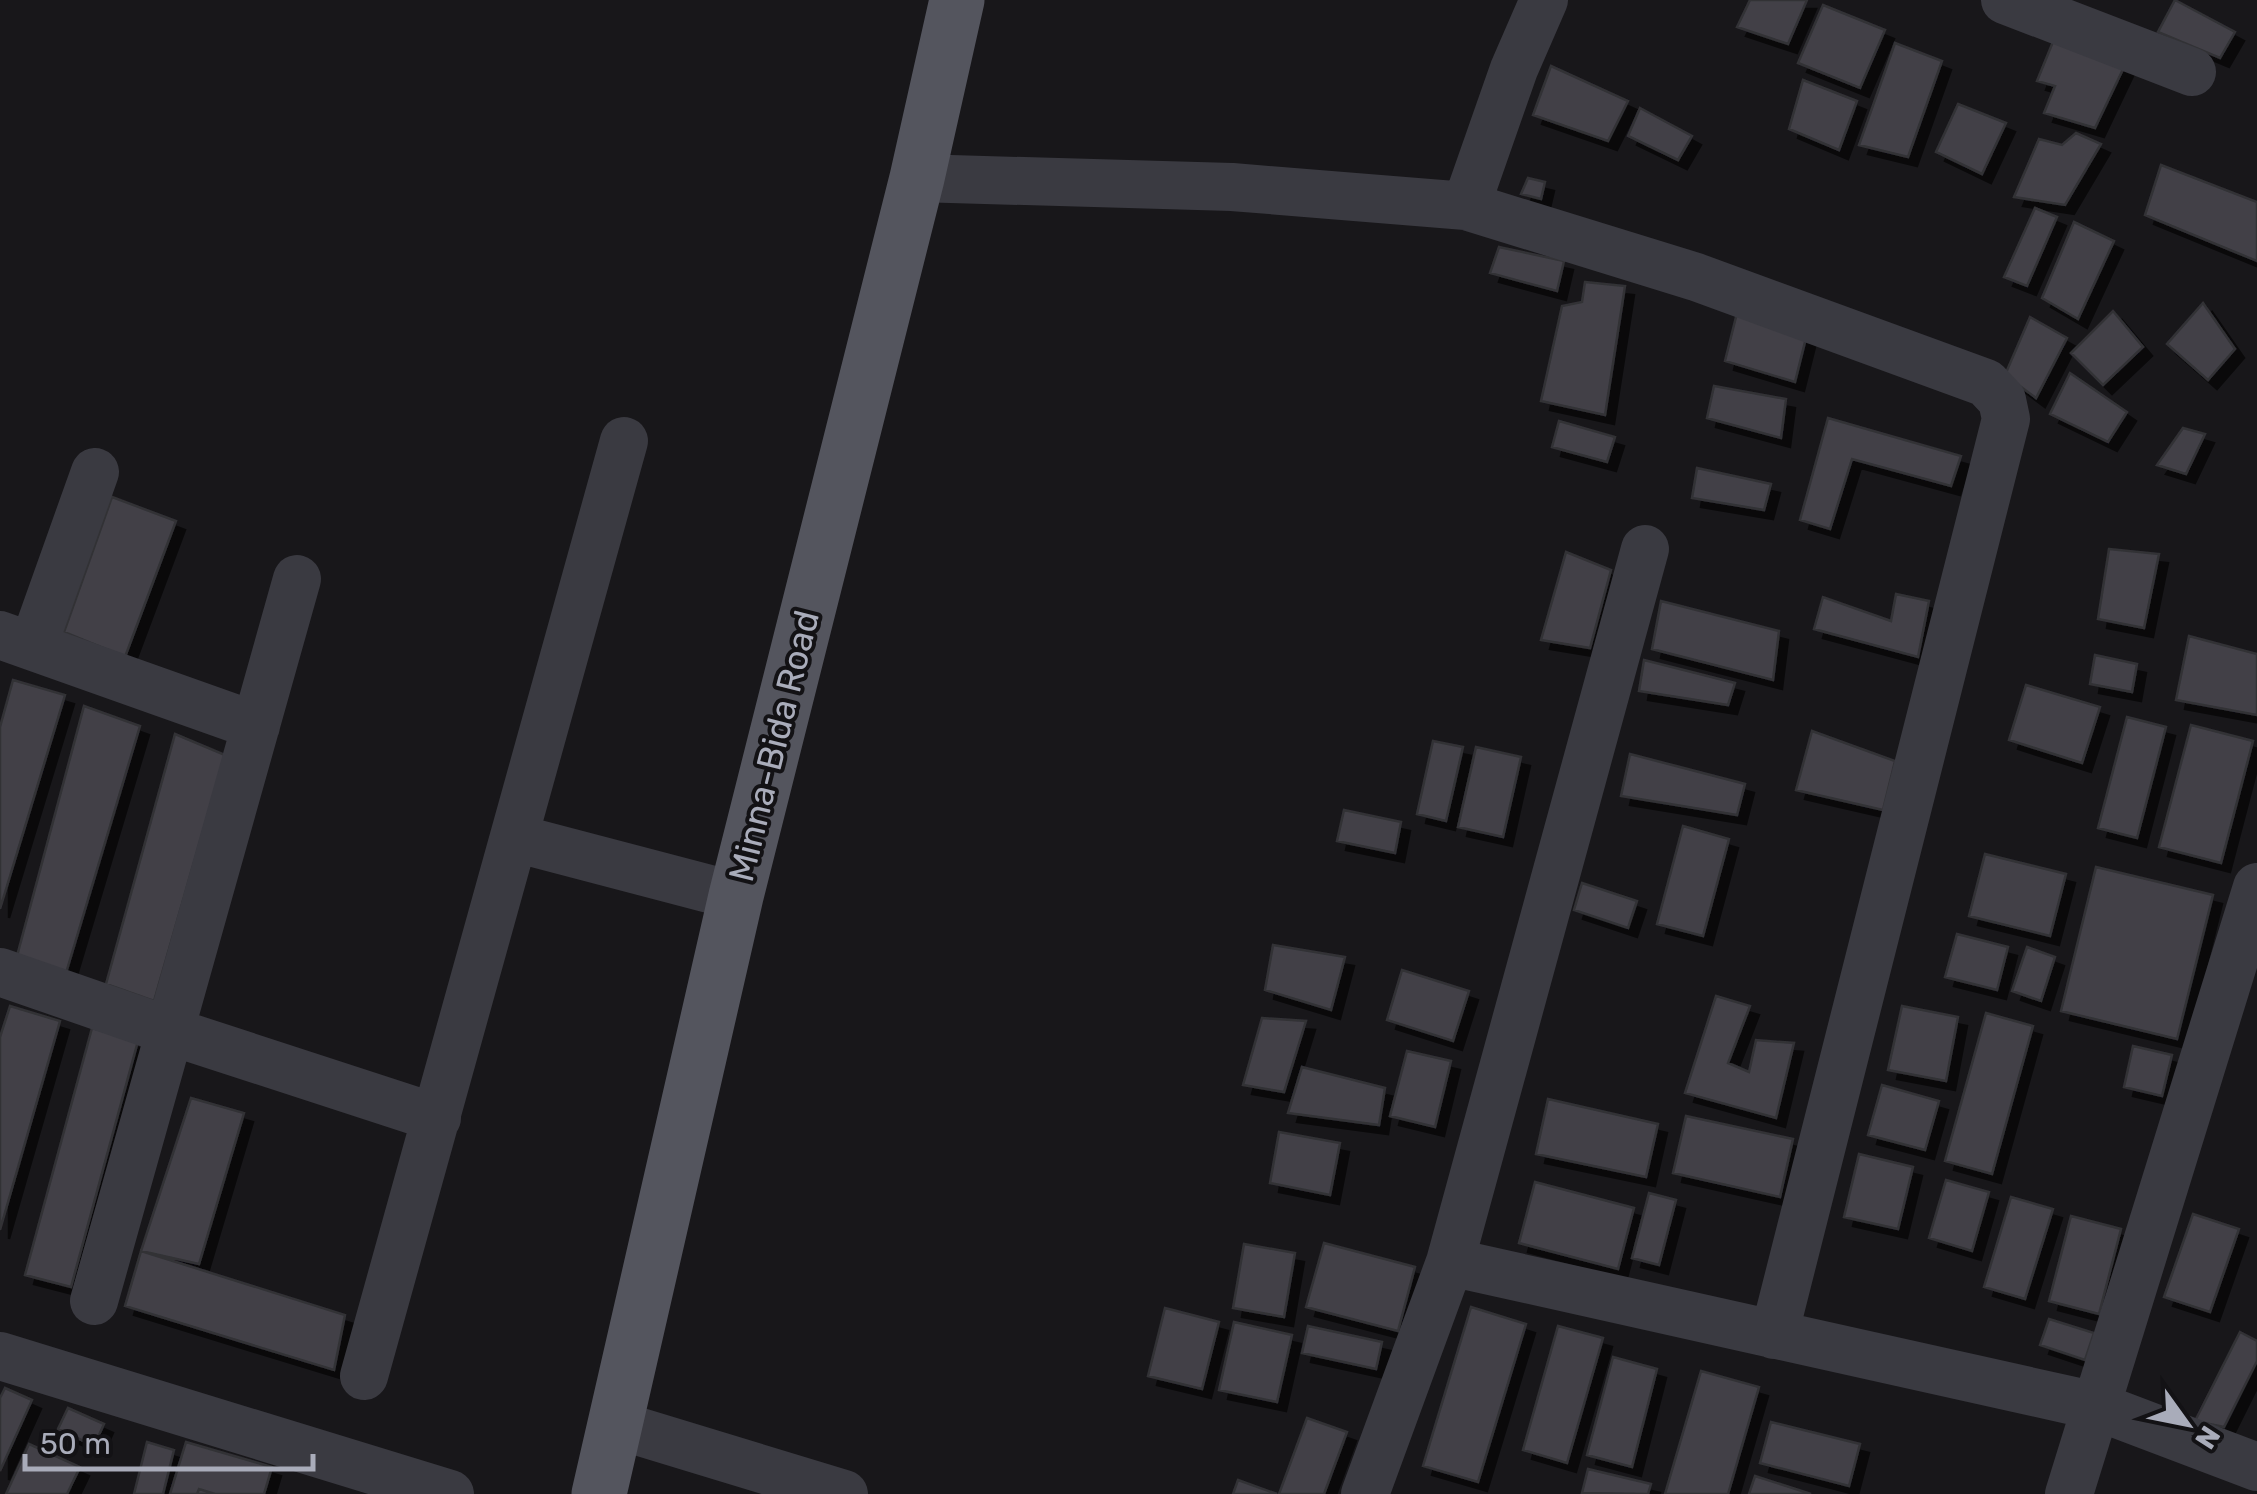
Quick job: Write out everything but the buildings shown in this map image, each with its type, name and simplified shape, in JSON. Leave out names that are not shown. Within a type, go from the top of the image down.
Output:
[{"type":"main road","name":"Minna-Bida Road","points":[[599,1494],[736,896],[917,178],[957,0]]},
{"type":"street","points":[[1466,206],[1514,69],[1544,0]]},
{"type":"street","points":[[2006,0],[2192,72]]},
{"type":"street","points":[[917,178],[1232,186],[1466,206],[1696,277],[1986,383],[2002,400],[2006,419],[1774,1335]]},
{"type":"street","points":[[364,1376],[624,441]]},
{"type":"street","points":[[95,472],[16,640],[256,726]]},
{"type":"street","points":[[1365,1494],[1450,1262],[1645,549]]},
{"type":"street","points":[[94,1301],[298,579]]},
{"type":"street","points":[[515,838],[736,896]]},
{"type":"street","points":[[2069,1494],[2257,887]]},
{"type":"street","points":[[0,972],[437,1118]]},
{"type":"street","points":[[1450,1262],[2096,1406],[2257,1467]]},
{"type":"street","points":[[0,1356],[450,1494]]},
{"type":"street","points":[[614,1424],[844,1494]]}]
